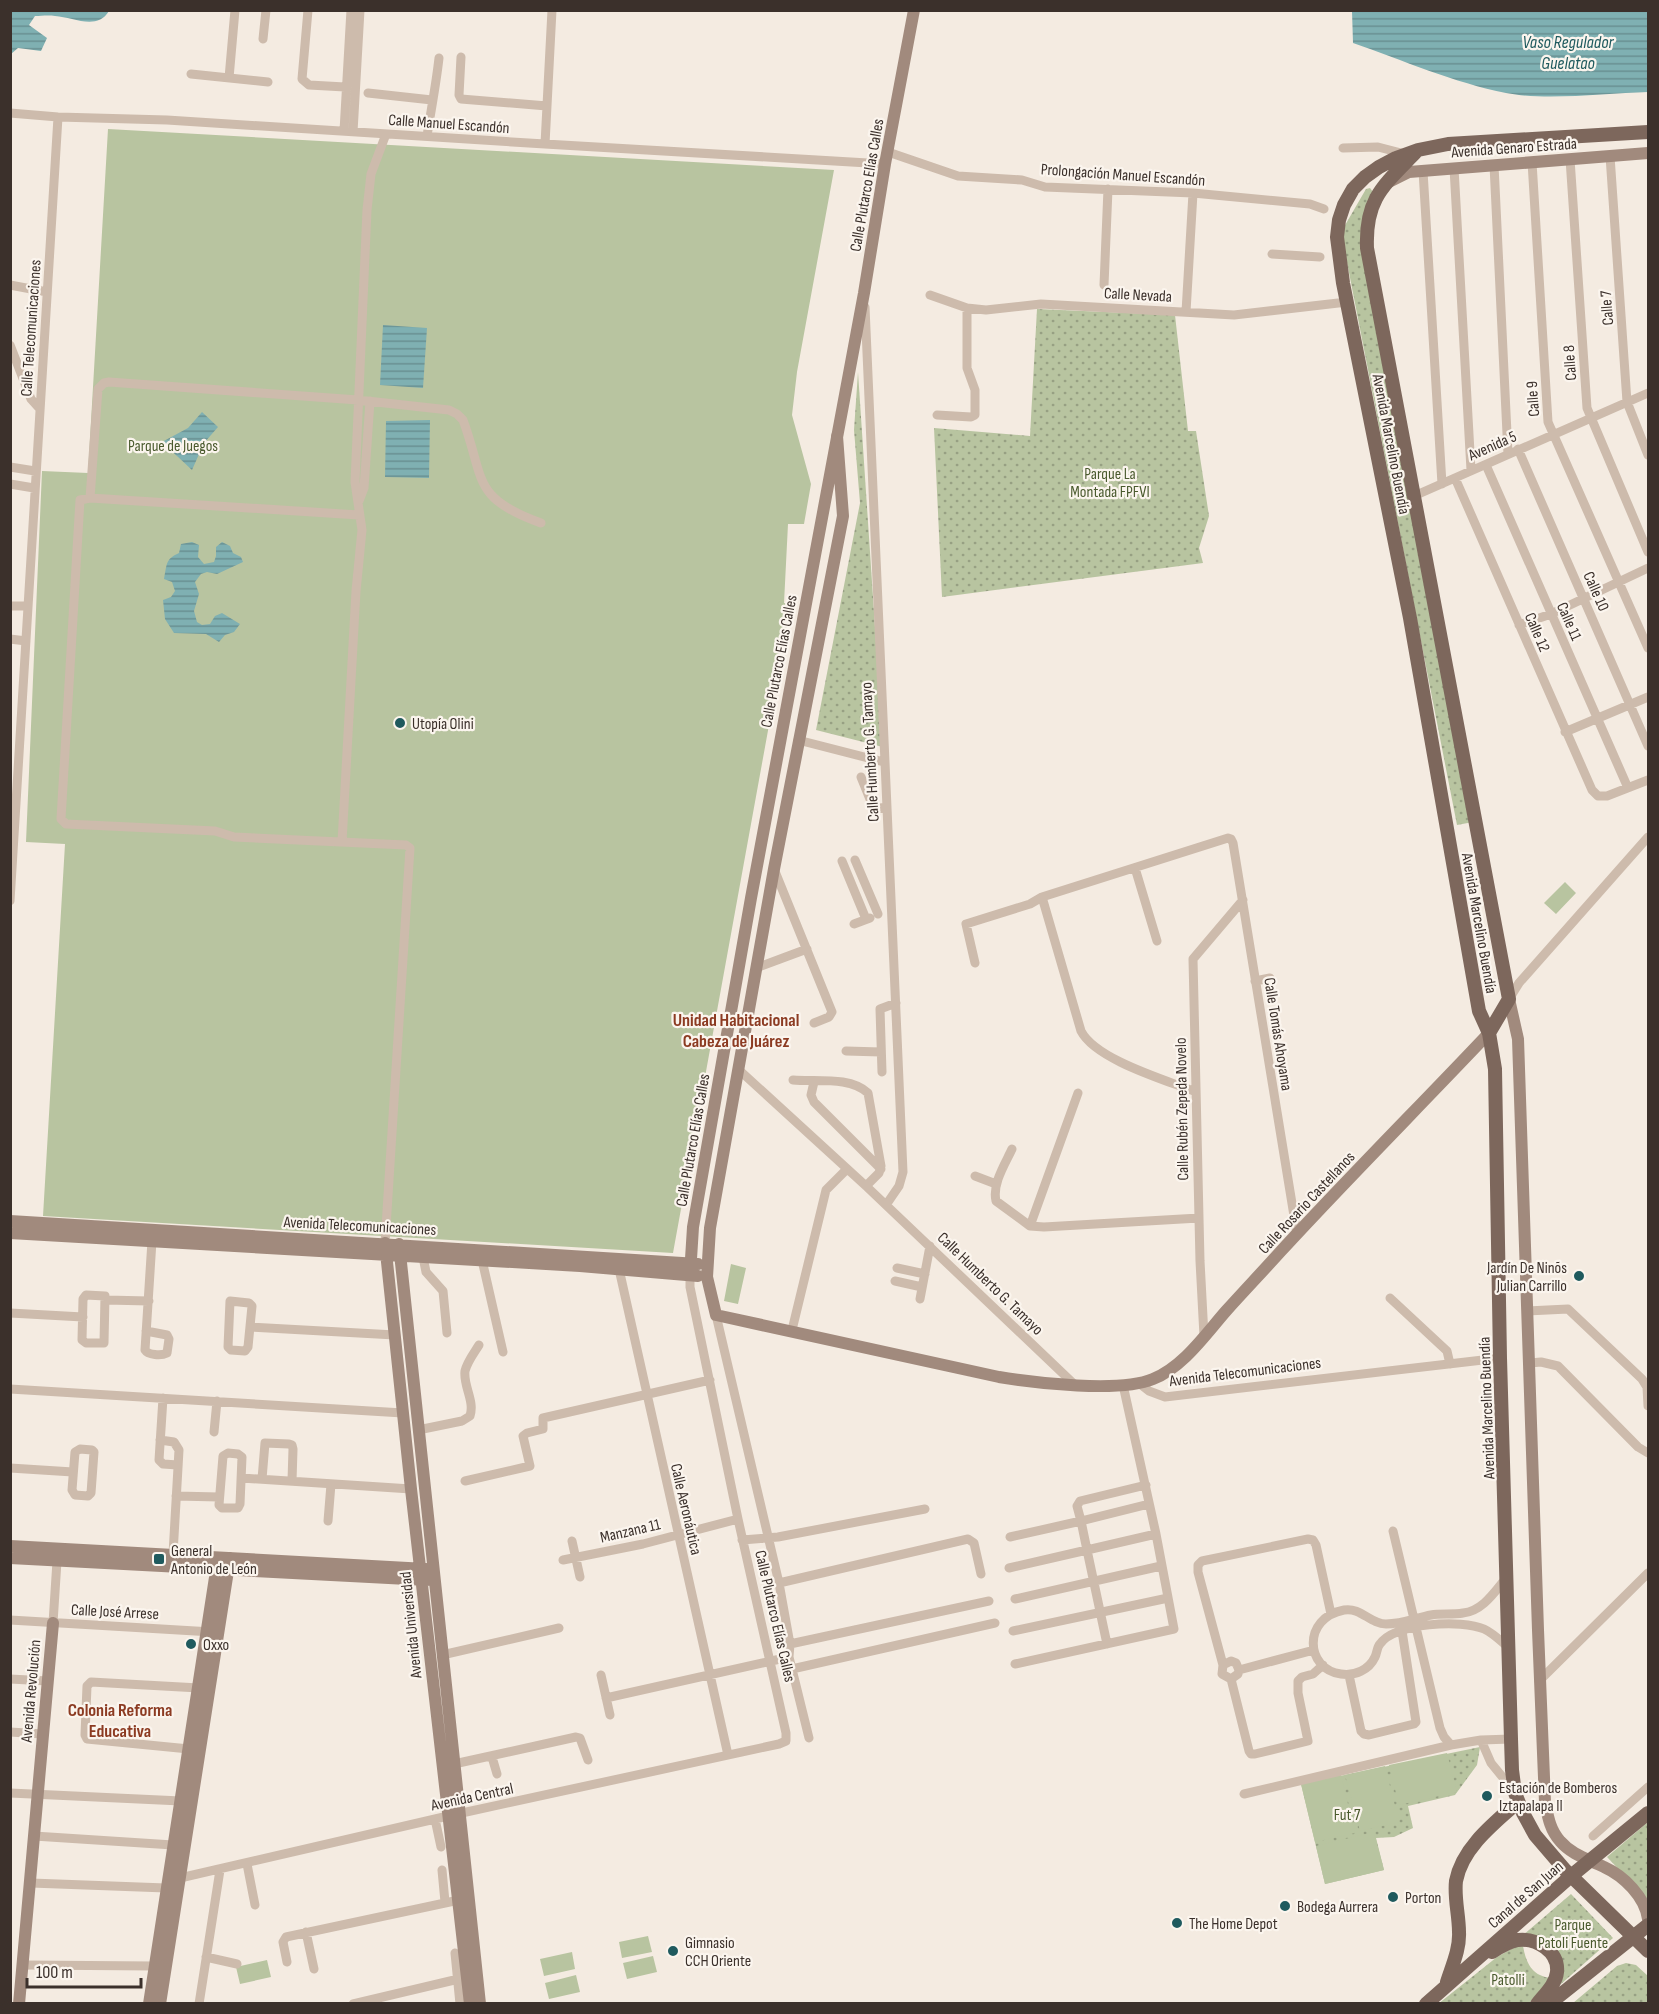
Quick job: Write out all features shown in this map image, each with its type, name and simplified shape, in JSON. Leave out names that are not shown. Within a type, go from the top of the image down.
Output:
[{"type":"main road","name":"Avenida Marcelino Buendía","points":[[1648,132],[1448,144],[1411,152],[1379,167],[1353,189],[1344,205],[1337,237],[1347,302],[1410,618],[1479,1011],[1489,1033],[1495,1069],[1500,1358],[1511,1739],[1512,1770],[1517,1798],[1536,1834],[1550,1854],[1648,1952]]},
{"type":"main road","name":"Avenida Marcelino Buendía","points":[[1411,152],[1379,192],[1370,211],[1367,222],[1367,248],[1509,999]]},
{"type":"main road","points":[[1489,1033],[1509,999]]},
{"type":"main road","points":[[1451,1979],[1459,1943],[1455,1894],[1460,1867],[1475,1844],[1517,1798]]},
{"type":"main road","name":"Canal de San Juan","points":[[1426,2004],[1451,1979],[1648,1813]]},
{"type":"main road","points":[[1549,2004],[1648,1925]]},
{"type":"main road","points":[[1451,1979],[1513,1941],[1538,1942],[1553,1956],[1557,1964],[1557,1973],[1554,1983],[1537,2004]]},
{"type":"street","points":[[229,78],[235,10]]},
{"type":"street","points":[[263,39],[266,10]]},
{"type":"street","points":[[308,10],[302,79],[309,85],[345,87]]},
{"type":"street","points":[[348,132],[345,87],[351,10]]},
{"type":"street","points":[[348,132],[360,10]]},
{"type":"street","points":[[545,144],[552,10]]},
{"type":"street","name":"Calle Plutarco Elías Calles","points":[[786,1741],[690,1287],[693,1227],[914,10]]},
{"type":"street","points":[[461,57],[459,95],[461,99],[547,106]]},
{"type":"street","points":[[427,136],[439,58]]},
{"type":"street","points":[[191,74],[268,82]]},
{"type":"street","points":[[368,93],[432,100]]},
{"type":"street","name":"Calle Manuel Escandón","points":[[10,113],[57,117],[167,120],[545,144],[886,158]]},
{"type":"street","name":"Calle Telecomunicaciones","points":[[10,901],[57,117]]},
{"type":"street","points":[[342,842],[356,591],[362,530],[355,482],[369,189],[374,162],[386,134]]},
{"type":"street","points":[[1343,148],[1378,147],[1411,152]]},
{"type":"street","name":"Avenida Genaro Estrada","points":[[1385,184],[1409,172],[1648,153]]},
{"type":"street","name":"Calle 7","points":[[1610,156],[1627,402],[1646,442],[1648,455]]},
{"type":"street","name":"Prolongación Manuel Escandón","points":[[886,158],[958,176],[1022,180],[1045,188],[1193,193],[1310,204],[1324,208]]},
{"type":"street","name":"Calle 8","points":[[1570,159],[1587,408],[1648,552]]},
{"type":"street","name":"Calle 9","points":[[1532,162],[1548,422],[1648,648]]},
{"type":"street","points":[[1494,165],[1508,454]]},
{"type":"street","points":[[1454,168],[1471,470]]},
{"type":"street","points":[[1423,171],[1442,484]]},
{"type":"street","points":[[1104,285],[1108,189]]},
{"type":"street","points":[[1186,312],[1193,193]]},
{"type":"street","points":[[1272,254],[1320,257]]},
{"type":"street","points":[[10,285],[47,292]]},
{"type":"street","name":"Calle Humberto G. Tamayo","points":[[864,293],[903,1172],[899,1186],[886,1205]]},
{"type":"street","name":"Calle Nevada","points":[[930,295],[967,308],[986,310],[1041,304],[1244,314],[1347,302]]},
{"type":"street","points":[[937,415],[971,417],[975,415],[975,390],[967,369],[967,308]]},
{"type":"street","points":[[10,345],[32,399],[40,409]]},
{"type":"street","points":[[90,498],[98,389],[104,383],[358,399],[449,411],[457,414],[463,420],[477,471],[486,490],[503,506],[541,523]]},
{"type":"street","name":"Avenida 5","points":[[1414,496],[1648,393]]},
{"type":"street","points":[[358,504],[364,488],[370,401]]},
{"type":"street","name":"Calle Plutarco Elías Calles","points":[[809,1738],[789,1657],[790,1644],[779,1583],[707,1271],[710,1228],[768,901],[843,516],[837,436]]},
{"type":"street","name":"Calle 10","points":[[1518,449],[1648,746]]},
{"type":"street","name":"Calle 11","points":[[1485,465],[1628,788]]},
{"type":"street","points":[[10,467],[35,471]]},
{"type":"street","name":"Calle 12","points":[[1455,478],[1592,790],[1598,796],[1607,796],[1628,788]]},
{"type":"street","points":[[10,484],[34,488]]},
{"type":"street","points":[[359,515],[90,498],[80,500],[62,821],[74,824],[215,831],[234,837],[406,845],[411,850],[386,1249]]},
{"type":"street","points":[[1519,626],[1551,614],[1648,568]]},
{"type":"street","points":[[10,606],[28,606]]},
{"type":"street","points":[[10,639],[26,641]]},
{"type":"street","points":[[1565,732],[1648,697]]},
{"type":"street","points":[[798,740],[884,762]]},
{"type":"street","points":[[861,777],[874,809],[887,807]]},
{"type":"street","points":[[1628,788],[1648,780]]},
{"type":"street","points":[[1509,999],[1648,837]]},
{"type":"street","name":"Calle Tomás Ahoyama","points":[[1135,868],[1228,838],[1231,839],[1297,1234]]},
{"type":"street","points":[[855,860],[878,914]]},
{"type":"street","points":[[842,861],[866,919]]},
{"type":"street","points":[[975,963],[966,924],[1135,868],[1156,941]]},
{"type":"street","points":[[774,869],[832,1012],[829,1017],[814,1023]]},
{"type":"street","points":[[1042,897],[1081,1031],[1086,1041],[1114,1059],[1196,1092]]},
{"type":"street","points":[[751,898],[768,901]]},
{"type":"street","name":"Calle Rubén Zepeda Novelo","points":[[1204,1336],[1193,959],[1243,900]]},
{"type":"street","points":[[854,924],[892,909]]},
{"type":"street","points":[[756,968],[807,949]]},
{"type":"street","points":[[1255,981],[1270,978]]},
{"type":"street","name":"Avenida Marcelino Buendía","points":[[1509,999],[1518,1039],[1545,1802],[1548,1819],[1560,1842],[1568,1849],[1619,1876],[1644,1903],[1648,1919]]},
{"type":"street","points":[[882,1072],[880,1009],[896,1003]]},
{"type":"street","name":"Calle Rosario Castellanos","points":[[1140,1384],[1164,1374],[1177,1364],[1297,1234],[1489,1033]]},
{"type":"street","points":[[846,1051],[881,1052]]},
{"type":"street","name":"Calle Humberto G. Tamayo","points":[[738,1069],[930,1246],[1075,1385]]},
{"type":"street","points":[[793,1080],[844,1081],[868,1093],[881,1169],[866,1186]]},
{"type":"street","points":[[814,1082],[811,1095],[814,1102],[881,1169]]},
{"type":"street","points":[[1030,1226],[1078,1093]]},
{"type":"street","points":[[1012,1149],[996,1184],[994,1194],[996,1201],[1030,1226],[1199,1218]]},
{"type":"street","points":[[792,1330],[826,1191],[847,1169]]},
{"type":"street","points":[[975,1176],[996,1184]]},
{"type":"street","name":"Avenida Telecomunicaciones","points":[[14,1227],[152,1241],[386,1249]]},
{"type":"street","name":"Avenida Telecomunicaciones","points":[[14,1227],[707,1271]]},
{"type":"street","points":[[146,1331],[152,1241]]},
{"type":"street","points":[[920,1299],[930,1246]]},
{"type":"street","name":"Avenida Universidad","points":[[386,1249],[411,1489],[442,1655],[454,1764],[454,1815],[462,1978],[470,2004]]},
{"type":"street","name":"Avenida Telecomunicaciones","points":[[399,1250],[423,1257],[619,1269],[690,1269]]},
{"type":"street","name":"Avenida Universidad","points":[[399,1250],[418,1430],[427,1574],[454,1815],[480,2004]]},
{"type":"street","points":[[423,1257],[427,1273],[443,1291],[447,1333]]},
{"type":"street","points":[[482,1260],[503,1352]]},
{"type":"street","points":[[897,1268],[925,1274]]},
{"type":"street","name":"Calle Aeronáutica","points":[[619,1269],[728,1755]]},
{"type":"street","points":[[895,1281],[922,1287]]},
{"type":"street","points":[[102,1295],[106,1300],[104,1343],[83,1341],[84,1296],[102,1295]]},
{"type":"street","points":[[1390,1298],[1447,1351],[1449,1364]]},
{"type":"street","points":[[106,1300],[149,1301]]},
{"type":"street","points":[[230,1301],[251,1305],[250,1328],[247,1350],[230,1350],[228,1346],[230,1301]]},
{"type":"street","points":[[1527,1311],[1568,1310],[1645,1378],[1648,1406]]},
{"type":"street","points":[[10,1313],[83,1317]]},
{"type":"street","name":"Avenida Telecomunicaciones","points":[[716,1315],[999,1377],[1035,1383],[1075,1385],[1140,1384],[1149,1391],[1165,1397],[1500,1358]]},
{"type":"street","points":[[250,1328],[395,1335]]},
{"type":"street","points":[[418,1430],[462,1421],[470,1416],[471,1406],[465,1368],[479,1345]]},
{"type":"street","points":[[1530,1363],[1541,1362],[1558,1366],[1638,1447],[1648,1454]]},
{"type":"street","points":[[465,1481],[530,1466],[523,1436],[526,1433],[543,1429],[543,1418],[710,1380]]},
{"type":"street","points":[[1015,1664],[1174,1629],[1124,1385]]},
{"type":"street","points":[[10,1389],[403,1413]]},
{"type":"street","points":[[163,1398],[160,1462],[178,1465]]},
{"type":"street","points":[[214,1432],[217,1401]]},
{"type":"street","points":[[160,1440],[176,1444],[179,1450],[173,1554]]},
{"type":"street","points":[[262,1479],[264,1445],[268,1442],[289,1444],[293,1447],[292,1481]]},
{"type":"street","points":[[77,1450],[93,1451],[90,1495],[73,1494],[73,1472],[77,1450]]},
{"type":"street","points":[[224,1455],[241,1456],[242,1478],[239,1507],[220,1507],[219,1497],[224,1455]]},
{"type":"street","points":[[10,1468],[73,1472]]},
{"type":"street","points":[[242,1478],[411,1489]]},
{"type":"street","points":[[328,1521],[331,1484]]},
{"type":"street","points":[[1107,1644],[1077,1506],[1080,1501],[1146,1485]]},
{"type":"street","points":[[176,1496],[219,1497]]},
{"type":"street","points":[[1010,1537],[1149,1504]]},
{"type":"street","points":[[742,1540],[789,1535],[925,1509]]},
{"type":"street","name":"Manzana 11","points":[[563,1560],[678,1535],[738,1519]]},
{"type":"street","points":[[1393,1531],[1440,1728],[1451,1745]]},
{"type":"street","points":[[1009,1568],[1156,1534]]},
{"type":"street","points":[[779,1583],[968,1539],[974,1543],[981,1574]]},
{"type":"street","points":[[1314,1650],[1237,1674],[1222,1674],[1225,1663],[1219,1654],[1198,1565],[1202,1561],[1308,1539],[1313,1540],[1331,1614]]},
{"type":"street","points":[[572,1540],[580,1577]]},
{"type":"street","points":[[10,1546],[173,1554],[223,1564]]},
{"type":"street","points":[[10,1558],[223,1564],[427,1574]]},
{"type":"street","name":"Avenida Revolución","points":[[19,2004],[16,1965],[31,1882],[57,1561]]},
{"type":"street","points":[[160,2004],[180,1878],[223,1564]]},
{"type":"street","points":[[1015,1599],[1161,1566]]},
{"type":"street","points":[[1539,1681],[1648,1573]]},
{"type":"street","points":[[1507,1577],[1483,1604],[1472,1611],[1461,1614],[1433,1615],[1415,1624],[1402,1631],[1380,1644],[1374,1660],[1356,1673],[1349,1675],[1333,1672],[1323,1665],[1314,1650],[1315,1632],[1323,1619],[1349,1609],[1377,1623],[1386,1624],[1415,1624],[1442,1623],[1484,1629],[1509,1649]]},
{"type":"street","points":[[1013,1631],[1168,1598]]},
{"type":"street","points":[[790,1644],[989,1601]]},
{"type":"street","name":"Calle José Arrese","points":[[10,1620],[213,1632]]},
{"type":"street","points":[[792,1669],[995,1623]]},
{"type":"street","points":[[442,1655],[559,1628]]},
{"type":"street","points":[[1349,1675],[1361,1731],[1364,1734],[1369,1735],[1414,1724],[1416,1722],[1402,1631]]},
{"type":"street","points":[[149,2004],[199,1688],[213,1632]]},
{"type":"street","points":[[606,1698],[789,1657]]},
{"type":"street","points":[[1225,1663],[1231,1661],[1237,1674],[1251,1754],[1304,1743],[1308,1738],[1298,1693],[1299,1681],[1302,1677],[1318,1671],[1323,1665]]},
{"type":"street","points":[[601,1675],[610,1715]]},
{"type":"street","points":[[10,1679],[48,1681]]},
{"type":"street","points":[[189,1749],[87,1739],[85,1735],[87,1686],[91,1682],[199,1688]]},
{"type":"street","points":[[10,1732],[43,1734]]},
{"type":"street","points":[[454,1764],[576,1737],[582,1740],[588,1760]]},
{"type":"street","points":[[1244,1794],[1451,1745],[1481,1740],[1511,1739]]},
{"type":"street","points":[[1481,1740],[1491,1763],[1517,1798]]},
{"type":"street","name":"Avenida Central","points":[[166,1888],[180,1878],[786,1741]]},
{"type":"street","points":[[492,1757],[497,1774]]},
{"type":"street","points":[[1593,1836],[1648,1787]]},
{"type":"street","points":[[10,1793],[181,1801]]},
{"type":"street","points":[[435,1820],[441,1848]]},
{"type":"street","points":[[34,1836],[173,1845]]},
{"type":"street","points":[[247,1864],[255,1905]]},
{"type":"street","points":[[199,2004],[220,1870]]},
{"type":"street","points":[[442,1870],[446,1902]]},
{"type":"street","points":[[31,1882],[166,1888]]},
{"type":"street","points":[[287,1962],[283,1940],[286,1936],[459,1900]]},
{"type":"street","points":[[306,1932],[314,1969]]},
{"type":"street","points":[[455,1953],[462,1978],[460,2004]]},
{"type":"street","points":[[206,1957],[237,1964]]},
{"type":"street","points":[[16,1965],[155,1966]]},
{"type":"street","points":[[353,2004],[462,1978]]},
{"type":"green space","name":"Utopía Olini","points":[[108,129],[834,170],[797,372],[792,415],[811,484],[804,524],[788,524],[784,603],[791,604],[673,1253],[43,1216],[65,844],[26,842],[42,471],[88,473]]},
{"type":"green space","points":[[1370,188],[1373,192],[1361,227],[1473,822],[1457,825],[1344,247],[1344,227],[1366,189]]},
{"type":"green space","name":"Parque La Montada FPFVI","points":[[1037,309],[1175,315],[1188,431],[1196,431],[1209,516],[1199,548],[1203,563],[942,597],[934,428],[1030,436]]},
{"type":"green space","points":[[858,372],[883,747],[816,730],[860,503],[854,430]]},
{"type":"green space","points":[[1565,882],[1576,893],[1556,914],[1544,903]]},
{"type":"green space","points":[[731,1264],[746,1268],[738,1304],[724,1301]]},
{"type":"green space","name":"Fut 7","points":[[1480,1747],[1477,1765],[1455,1795],[1408,1806],[1413,1828],[1394,1837],[1376,1838],[1384,1870],[1325,1884],[1301,1784]]},
{"type":"green space","points":[[1447,1753],[1457,1792],[1399,1805],[1389,1765]]},
{"type":"green space","points":[[1385,1766],[1399,1822],[1360,1831],[1345,1775]]},
{"type":"green space","points":[[1341,1775],[1355,1833],[1315,1842],[1301,1784]]},
{"type":"green space","points":[[1648,1822],[1648,1900],[1607,1857]]},
{"type":"green space","points":[[1374,1832],[1384,1870],[1325,1884],[1316,1846]]},
{"type":"green space","name":"Parque Patoli Fuente","points":[[1571,1894],[1613,1938],[1561,1984],[1562,1971],[1523,1935]]},
{"type":"green space","points":[[648,1936],[652,1952],[622,1958],[619,1942]]},
{"type":"green space","name":"Patolli","points":[[1517,1946],[1523,1946],[1531,1968],[1539,1975],[1551,1978],[1529,2003],[1438,2004],[1497,1957]]},
{"type":"green space","points":[[572,1952],[575,1969],[544,1976],[540,1959]]},
{"type":"green space","points":[[653,1956],[657,1972],[627,1979],[623,1963]]},
{"type":"green space","points":[[267,1960],[271,1977],[240,1984],[236,1967]]},
{"type":"green space","points":[[1626,1963],[1636,1965],[1648,1976],[1648,2003],[1573,2003],[1617,1966]]},
{"type":"green space","points":[[576,1975],[580,1992],[549,1999],[545,1983]]},
{"type":"water","points":[[11,10],[109,11],[104,17],[91,22],[62,17],[35,16],[29,25],[47,38],[41,51],[18,48],[11,54]]},
{"type":"water","name":"Vaso Regulador Guelatao","points":[[1352,11],[1648,11],[1648,92],[1540,96],[1487,89],[1353,43]]},
{"type":"water","points":[[383,325],[427,328],[423,388],[380,385]]},
{"type":"water","points":[[202,412],[218,427],[204,443],[192,470],[162,442],[188,428]]},
{"type":"water","points":[[430,420],[429,478],[385,477],[386,421]]},
{"type":"water","points":[[192,542],[199,545],[198,557],[204,564],[214,562],[216,547],[222,542],[230,546],[233,553],[241,557],[243,562],[217,574],[207,572],[201,574],[195,582],[199,594],[194,611],[197,622],[202,625],[210,624],[215,616],[222,613],[240,624],[234,632],[225,635],[219,642],[206,634],[174,633],[165,619],[163,600],[171,597],[175,591],[172,582],[164,579],[167,563],[179,553],[181,544]]},
{"type":"place","name":"Utopía Olini","points":[[400,723]]},
{"type":"place","name":"Jardín De Ninõs Julian Carrillo","points":[[1579,1276]]},
{"type":"place","name":"General Antonio de León","points":[[159,1559]]},
{"type":"place","name":"Oxxo","points":[[191,1644]]},
{"type":"place","name":"Estación de Bomberos Iztapalapa II","points":[[1487,1796]]},
{"type":"place","name":"Porton","points":[[1393,1897]]},
{"type":"place","name":"Bodega Aurrera","points":[[1285,1906]]},
{"type":"place","name":"The Home Depot","points":[[1177,1923]]},
{"type":"place","name":"Gimnasio CCH Oriente","points":[[673,1951]]},
{"type":"district","name":"Unidad Habitacional Cabeza de Juárez","points":[[736,1030]]},
{"type":"district","name":"Colonia Reforma Educativa","points":[[120,1720]]},
{"type":"park label","name":"Parque de Juegos","points":[[173,445]]}]
